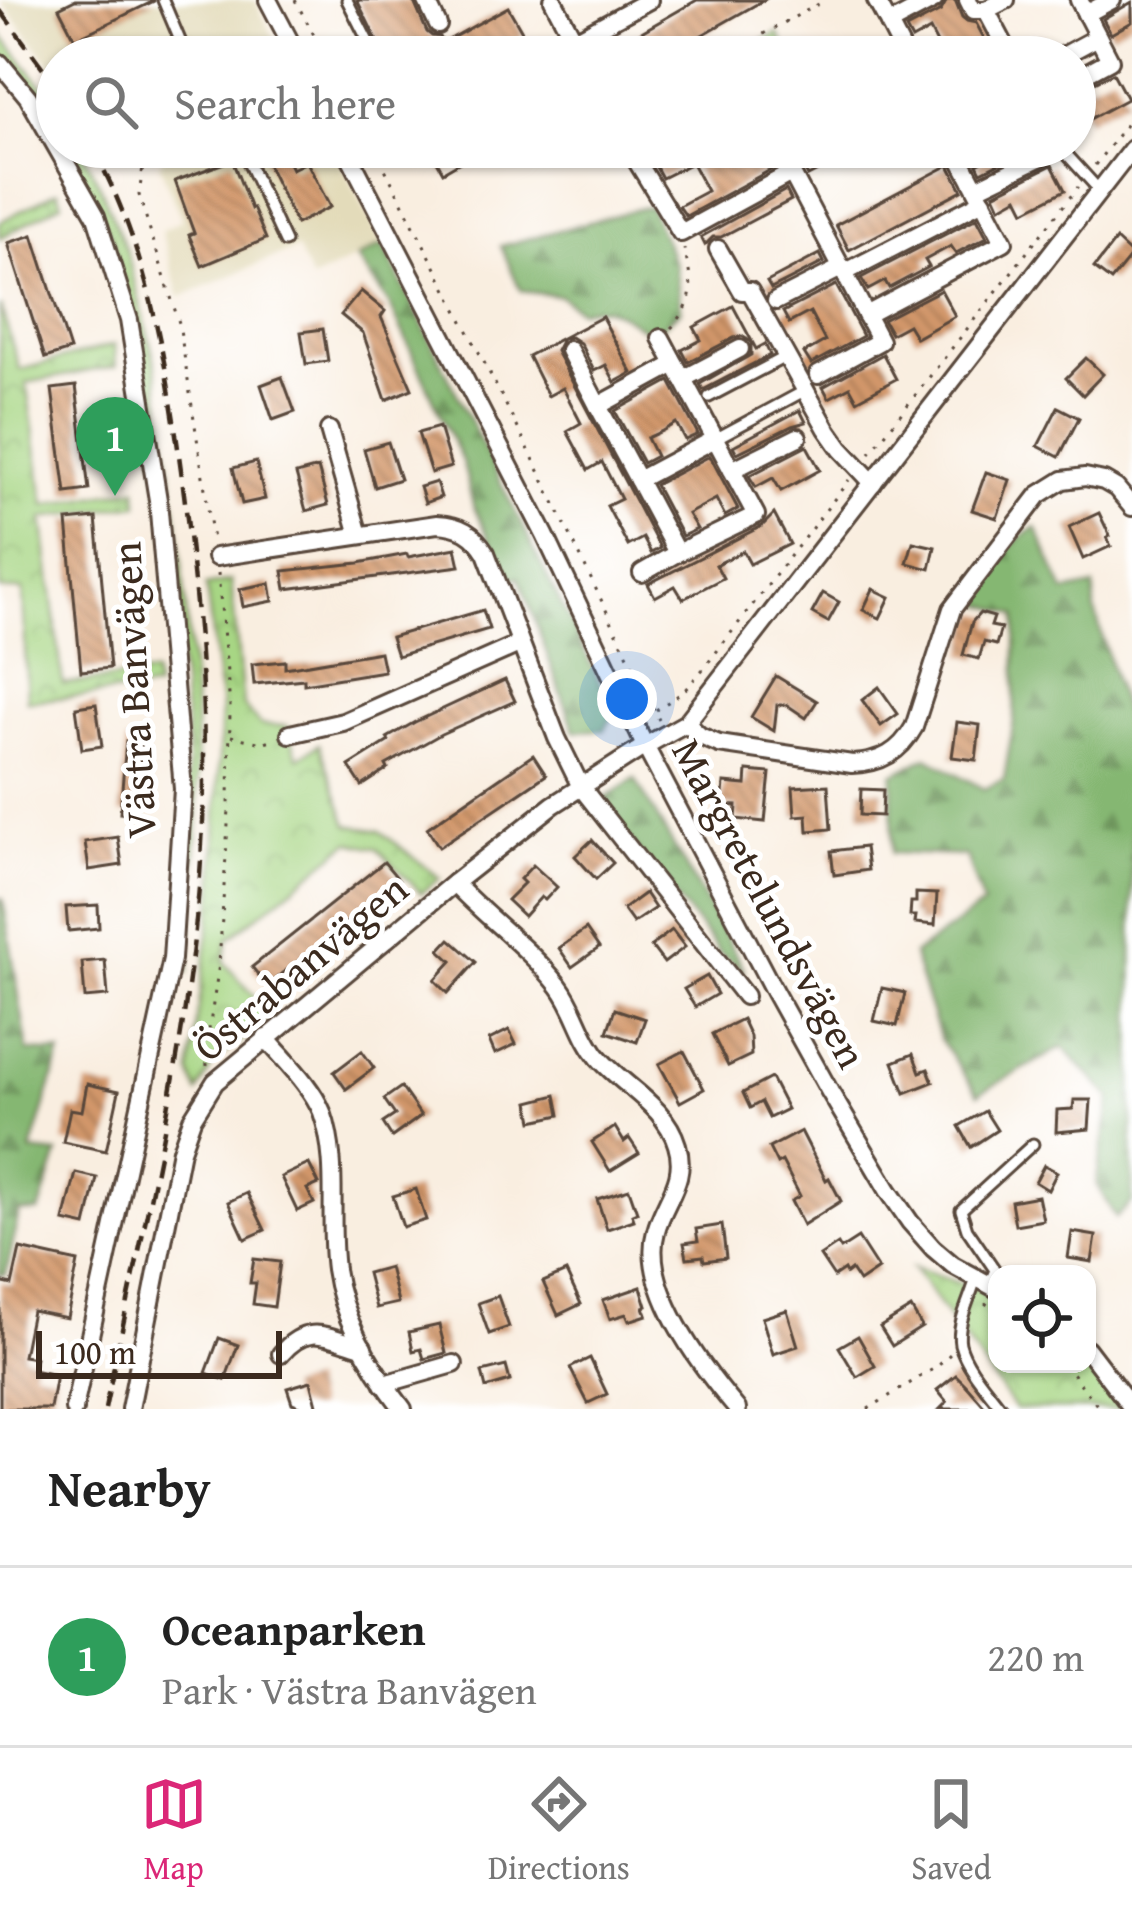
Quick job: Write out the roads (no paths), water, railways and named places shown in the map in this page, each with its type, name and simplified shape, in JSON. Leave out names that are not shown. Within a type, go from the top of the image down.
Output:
[{"type":"street","points":[[268,0],[287,36]]},
{"type":"street","points":[[426,0],[439,26]]},
{"type":"street","points":[[553,0],[572,36]]},
{"type":"street","points":[[582,36],[649,0]]},
{"type":"street","points":[[876,0],[895,36]]},
{"type":"street","points":[[889,24],[934,0]]},
{"type":"street","points":[[968,0],[973,10],[986,10],[1006,0]]},
{"type":"street","points":[[1096,68],[1110,60],[1083,7],[1112,0]]},
{"type":"street","points":[[986,10],[1000,36]]},
{"type":"street","name":"Västra Banvägen","points":[[0,63],[36,111]]},
{"type":"street","points":[[1132,149],[686,723],[719,744],[852,764],[887,757],[914,727],[952,609],[1040,495],[1063,480],[1096,479],[1116,488],[1132,507]]},
{"type":"street","name":"Västra Banvägen","points":[[68,168],[95,216],[129,320],[158,500],[183,790],[172,959],[74,1409]]},
{"type":"street","name":"Margretelundsvägen","points":[[355,168],[545,535],[645,746],[775,993],[887,1190],[933,1248],[987,1284]]},
{"type":"street","points":[[641,168],[681,233],[791,173]]},
{"type":"street","points":[[788,168],[880,341],[818,374]]},
{"type":"street","points":[[866,315],[1004,242],[965,168]]},
{"type":"street","points":[[776,301],[843,271],[1023,168]]},
{"type":"street","points":[[718,249],[742,291],[750,291],[827,429],[873,484]]},
{"type":"street","points":[[642,573],[756,514],[662,338]]},
{"type":"street","points":[[598,406],[740,349]]},
{"type":"street","points":[[569,350],[677,554]]},
{"type":"street","points":[[329,430],[359,535]]},
{"type":"street","points":[[732,470],[798,437]]},
{"type":"street","points":[[638,480],[716,439]]},
{"type":"street","points":[[216,557],[437,524],[470,532],[486,553],[557,738],[581,787],[745,996]]},
{"type":"street","points":[[290,734],[343,722],[519,644]]},
{"type":"street","name":"Östrabanvägen","points":[[130,1409],[182,1150],[192,1118],[215,1082],[553,805],[686,723]]},
{"type":"street","points":[[454,883],[560,987],[600,1059],[660,1112],[670,1127],[680,1166],[675,1190],[654,1235],[658,1275],[677,1328],[737,1409]]},
{"type":"street","points":[[266,1038],[320,1108],[333,1171],[335,1269],[346,1311],[384,1384],[403,1409]]},
{"type":"street","points":[[281,1354],[290,1342],[316,1334],[363,1347]]},
{"type":"street","points":[[1096,1361],[1132,1408]]},
{"type":"street","points":[[384,1384],[454,1364]]},
{"type":"lane","points":[[163,0],[178,36]]},
{"type":"lane","points":[[346,0],[365,36]]},
{"type":"lane","points":[[251,168],[285,242]]},
{"type":"lane","points":[[1078,168],[1100,191]]},
{"type":"lane","points":[[709,397],[787,356]]},
{"type":"lane","points":[[716,439],[806,390]]},
{"type":"lane","points":[[1002,1409],[960,1343],[964,1318],[995,1270],[968,1229],[962,1210],[1034,1144]]},
{"type":"railway","points":[[0,10],[36,59]]},
{"type":"railway","points":[[102,168],[140,263],[168,387],[192,563],[204,749],[202,843],[188,986],[164,1128],[105,1409]]},
{"type":"place","name":"Oceanparken","points":[[115,496]]}]
